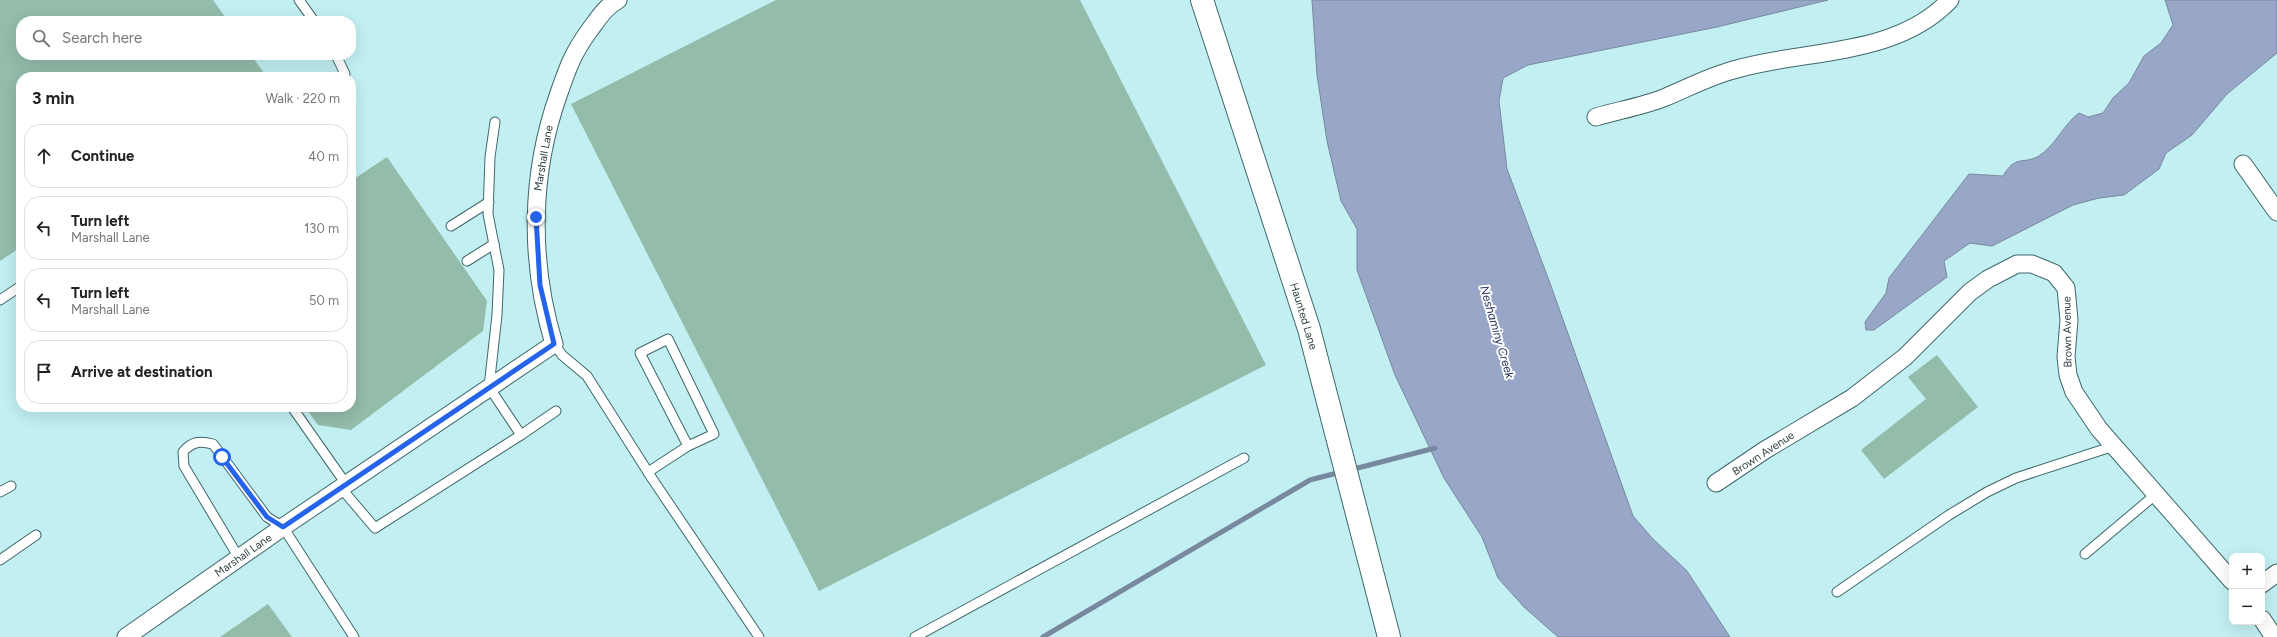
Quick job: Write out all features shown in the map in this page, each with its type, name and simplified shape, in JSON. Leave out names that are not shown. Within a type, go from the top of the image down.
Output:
[{"type":"street","name":"Marshall Lane","points":[[126,637],[283,527],[554,344],[540,285],[536,243],[537,192],[548,125],[574,51],[608,5],[618,0]]},
{"type":"street","name":"Haunted Lane","points":[[1202,0],[1309,329],[1389,637]]},
{"type":"street","points":[[1596,117],[1640,106],[1737,68],[1881,40],[1926,20],[1950,0]]},
{"type":"street","points":[[2243,164],[2277,212]]},
{"type":"street","name":"Brown Avenue","points":[[1716,484],[1765,450],[1852,398],[1905,357],[1970,292],[1988,279],[2017,264],[2032,264],[2045,268],[2054,273],[2062,281],[2066,288],[2068,304],[2066,357],[2068,375],[2074,392],[2099,429],[2229,579]]},
{"type":"street","points":[[2265,582],[2277,572]]},
{"type":"street","points":[[2265,624],[2274,637]]},
{"type":"lane","points":[[299,0],[310,16]]},
{"type":"lane","points":[[338,60],[344,72]]},
{"type":"lane","points":[[495,122],[490,157],[488,214],[499,270],[498,315],[489,388],[520,435]]},
{"type":"lane","points":[[451,226],[489,202]]},
{"type":"lane","points":[[467,262],[494,244]]},
{"type":"lane","points":[[0,300],[16,289]]},
{"type":"lane","points":[[648,472],[688,446],[714,434],[668,339],[640,353],[688,446]]},
{"type":"lane","points":[[554,344],[562,355],[587,376],[648,472],[759,637]]},
{"type":"lane","points":[[295,412],[344,486],[375,528],[556,411]]},
{"type":"lane","points":[[239,558],[184,466],[183,452],[189,445],[200,441],[213,444],[267,517],[283,527],[354,637]]},
{"type":"lane","points":[[1838,592],[1949,515],[1987,492],[2016,478],[2114,446]]},
{"type":"lane","points":[[915,637],[1244,458]]},
{"type":"lane","points":[[0,492],[10,486]]},
{"type":"lane","points":[[2085,554],[2155,495]]},
{"type":"lane","points":[[0,560],[36,535]]},
{"type":"water","name":"Neshaminy Creek","points":[[1312,0],[1828,0],[1717,27],[1528,65],[1503,78],[1499,101],[1507,169],[1551,286],[1633,516],[1653,539],[1687,571],[1730,637],[1558,637],[1524,607],[1498,578],[1482,537],[1444,478],[1395,375],[1357,270],[1357,229],[1341,201],[1327,141],[1317,75]]},
{"type":"water","points":[[2165,0],[2277,0],[2277,53],[2227,94],[2192,135],[2166,153],[2159,169],[2124,195],[2099,198],[2073,205],[1992,246],[1970,243],[1944,261],[1947,277],[1874,330],[1866,330],[1865,322],[1886,293],[1889,278],[1969,174],[2003,176],[2016,162],[2033,159],[2039,156],[2055,141],[2068,123],[2079,113],[2088,117],[2103,113],[2113,98],[2129,83],[2144,56],[2161,43],[2173,25]]},
{"type":"building","points":[[0,0],[213,0],[224,16],[16,16],[16,60],[255,60],[263,72],[16,72],[16,250],[0,261]]},
{"type":"building","points":[[776,0],[1080,0],[1266,365],[819,591],[571,104]]},
{"type":"building","points":[[387,157],[487,301],[483,331],[351,430],[318,425],[309,412],[356,412],[356,178]]},
{"type":"building","points":[[1937,355],[1978,407],[1884,479],[1861,450],[1926,399],[1908,377]]},
{"type":"building","points":[[268,604],[292,637],[220,637]]},
{"type":"waterway","points":[[1350,470],[1435,448]]},
{"type":"waterway","points":[[1043,637],[1310,480],[1341,472]]},
{"type":"route","points":[[222,457],[267,517],[283,527],[554,344],[548,325],[540,285],[536,249],[536,217]]}]
